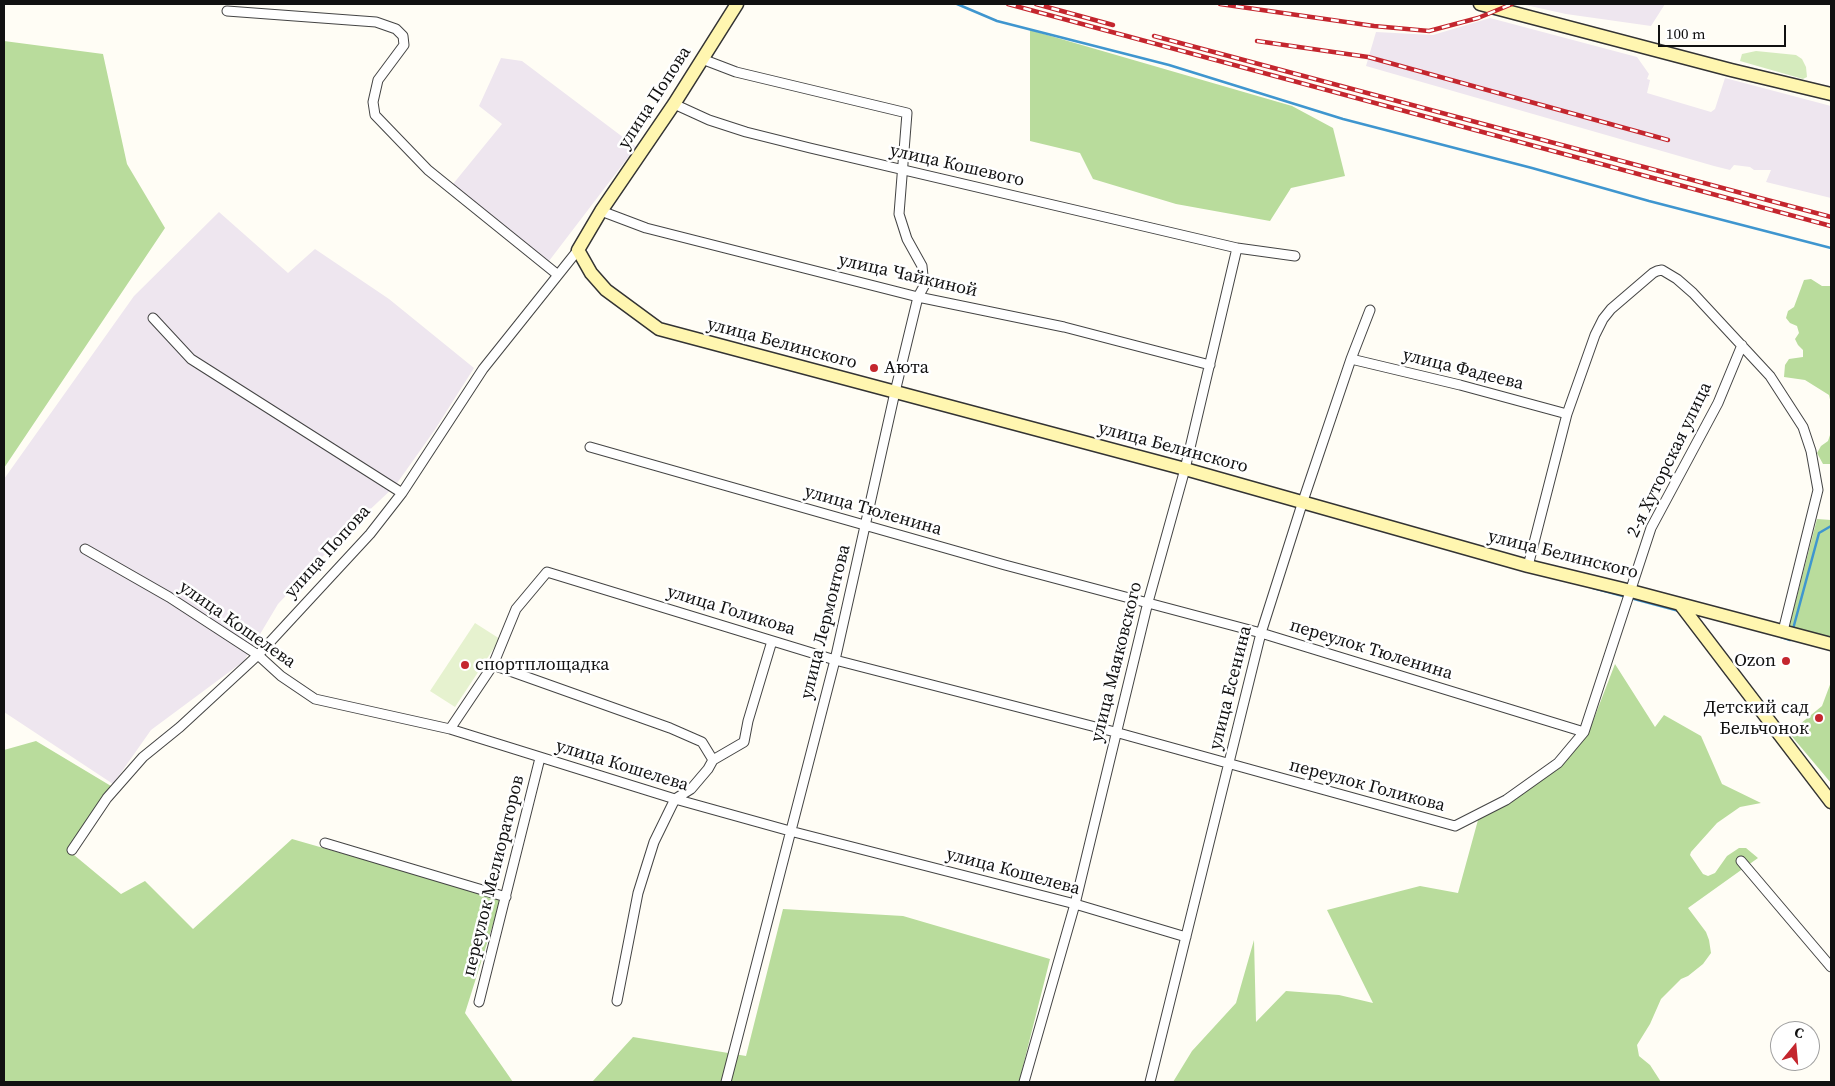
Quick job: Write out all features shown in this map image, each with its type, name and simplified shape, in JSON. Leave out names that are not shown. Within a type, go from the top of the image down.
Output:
[{"type":"street","name":"улица Попова","points":[[601,211],[674,104],[737,4]]},
{"type":"street","points":[[1480,4],[1731,70],[1831,94]]},
{"type":"street","points":[[227,11],[376,22],[396,29],[403,36],[404,45],[378,80],[373,102],[375,115],[428,170],[558,275]]},
{"type":"street","name":"улица Лермонтова","points":[[702,59],[736,72],[907,113],[899,214],[907,239],[922,266],[924,286],[918,297],[895,392],[835,660],[726,1082]]},
{"type":"street","name":"улица Кошевого","points":[[674,104],[709,120],[746,132],[1237,248],[1296,256]]},
{"type":"street","points":[[578,250],[601,211]]},
{"type":"street","name":"улица Чайкиной","points":[[601,211],[646,228],[918,297],[1064,327],[1210,365]]},
{"type":"street","name":"улица Маяковского","points":[[1024,1082],[1074,904],[1148,602],[1186,469],[1237,248]]},
{"type":"street","name":"улица Попова","points":[[72,850],[107,798],[143,757],[258,655],[370,534],[402,494],[483,369],[578,250]]},
{"type":"street","name":"улица Белинского","points":[[578,250],[591,273],[606,290],[659,328],[1303,501],[1528,566],[1631,590],[1831,644]]},
{"type":"street","points":[[1528,566],[1567,414],[1595,336],[1603,319],[1611,309],[1653,273],[1657,270],[1662,270],[1677,279],[1692,293],[1770,376],[1803,427],[1811,451],[1818,490],[1783,631]]},
{"type":"street","name":"улица Есенина","points":[[1150,1082],[1261,633],[1303,501],[1351,359],[1370,310]]},
{"type":"street","points":[[153,318],[192,359],[402,494]]},
{"type":"street","name":"2-я Хуторская улица","points":[[1584,732],[1651,528],[1718,403],[1742,346]]},
{"type":"street","name":"улица Фадеева","points":[[1351,359],[1460,385],[1567,414]]},
{"type":"street","name":"улица Тюленина","points":[[590,447],[1004,565],[1148,602]]},
{"type":"street","name":"улица Кошелева","points":[[85,549],[169,597],[258,655],[281,676],[316,699],[450,729],[675,799],[790,831],[1074,904],[1186,937]]},
{"type":"street","name":"улица Голикова","points":[[450,729],[493,665],[516,609],[547,572],[835,660],[1115,732]]},
{"type":"street","name":"переулок Тюленина","points":[[1148,602],[1261,633],[1584,732]]},
{"type":"street","points":[[1680,604],[1831,802]]},
{"type":"street","points":[[617,1001],[638,893],[654,842],[675,799],[691,788],[708,769],[713,760],[744,742],[748,721],[772,641]]},
{"type":"street","points":[[493,665],[670,728],[702,742],[713,760]]},
{"type":"street","name":"переулок Голикова","points":[[1115,732],[1454,826],[1506,800],[1558,764],[1584,732]]},
{"type":"street","name":"переулок Мелиораторов","points":[[479,1002],[540,758]]},
{"type":"street","points":[[325,843],[506,898]]},
{"type":"street","points":[[1742,861],[1831,967]]},
{"type":"shaded area","points":[[1521,4],[1665,4],[1651,26],[1566,14]]},
{"type":"shaded area","points":[[1490,18],[1637,57],[1649,74],[1647,79],[1650,80],[1647,93],[1711,112],[1715,109],[1725,78],[1831,106],[1831,198],[1766,182],[1771,170],[1754,170],[1750,167],[1734,165],[1730,170],[1714,166],[1366,66],[1376,32],[1433,35]]},
{"type":"shaded area","points":[[501,58],[522,61],[636,147],[549,261],[453,184],[502,124],[479,106]]},
{"type":"shaded area","points":[[219,212],[288,273],[315,249],[389,299],[474,368],[434,431],[395,486],[343,535],[278,604],[244,661],[151,730],[113,784],[4,712],[4,479],[134,296]]},
{"type":"green space","points":[[1030,30],[1292,106],[1333,128],[1345,176],[1291,188],[1270,221],[1176,204],[1093,179],[1080,153],[1030,141]]},
{"type":"green space","points":[[4,41],[103,54],[127,164],[165,228],[4,468]]},
{"type":"green space","points":[[1756,51],[1796,55],[1802,59],[1806,67],[1807,77],[1803,79],[1740,61],[1742,54]]},
{"type":"green space","points":[[1811,279],[1822,286],[1831,286],[1831,404],[1829,395],[1805,380],[1784,377],[1785,365],[1789,359],[1803,357],[1803,350],[1795,339],[1799,333],[1797,326],[1790,323],[1786,318],[1788,311],[1794,307],[1804,280]]},
{"type":"green space","points":[[1831,432],[1831,464],[1823,464],[1817,453],[1821,446],[1828,441]]},
{"type":"green space","points":[[1817,519],[1831,520],[1831,639],[1789,627]]},
{"type":"green space","name":"спортплощадка","points":[[475,623],[500,639],[455,707],[430,691]]},
{"type":"green space","points":[[1615,664],[1655,727],[1664,715],[1701,736],[1722,784],[1761,803],[1740,807],[1717,823],[1691,852],[1690,855],[1703,874],[1708,876],[1715,873],[1727,856],[1739,848],[1746,848],[1758,858],[1688,908],[1706,932],[1711,953],[1703,964],[1681,979],[1661,999],[1650,1024],[1637,1045],[1639,1056],[1650,1065],[1661,1082],[1173,1082],[1192,1051],[1236,1003],[1254,940],[1256,1022],[1286,991],[1339,995],[1373,1003],[1327,910],[1420,886],[1458,893],[1478,820],[1508,803],[1560,766],[1588,734]]},
{"type":"green space","name":"Детский сад Бельчонок","points":[[1831,682],[1831,783],[1789,733],[1822,706]]},
{"type":"green space","points":[[36,741],[111,786],[68,850],[121,894],[145,881],[193,929],[292,839],[501,899],[465,1013],[513,1082],[4,1082],[4,750]]},
{"type":"green space","points":[[783,909],[903,916],[1050,959],[1019,1082],[592,1082],[633,1037],[746,1056]]},
{"type":"waterway","points":[[957,4],[997,21],[1169,65],[1343,119],[1831,248]]},
{"type":"waterway","points":[[1793,629],[1819,533],[1831,526]]},
{"type":"waterway","points":[[1593,588],[1679,611]]},
{"type":"waterway","points":[[1781,637],[1790,640],[1791,636]]},
{"type":"railway","points":[[1008,4],[1831,226]]},
{"type":"railway","points":[[1036,4],[1113,25]]},
{"type":"railway","points":[[1220,4],[1374,26],[1429,31],[1478,18],[1512,4]]},
{"type":"railway","points":[[1154,36],[1831,217]]},
{"type":"railway","points":[[1257,41],[1368,57],[1668,140]]},
{"type":"place","name":"Аюта","points":[[874,368]]},
{"type":"place","name":"Ozon","points":[[1786,661]]},
{"type":"place","name":"спортплощадка","points":[[465,665]]},
{"type":"place","name":"Детский сад Бельчонок","points":[[1819,718]]}]
